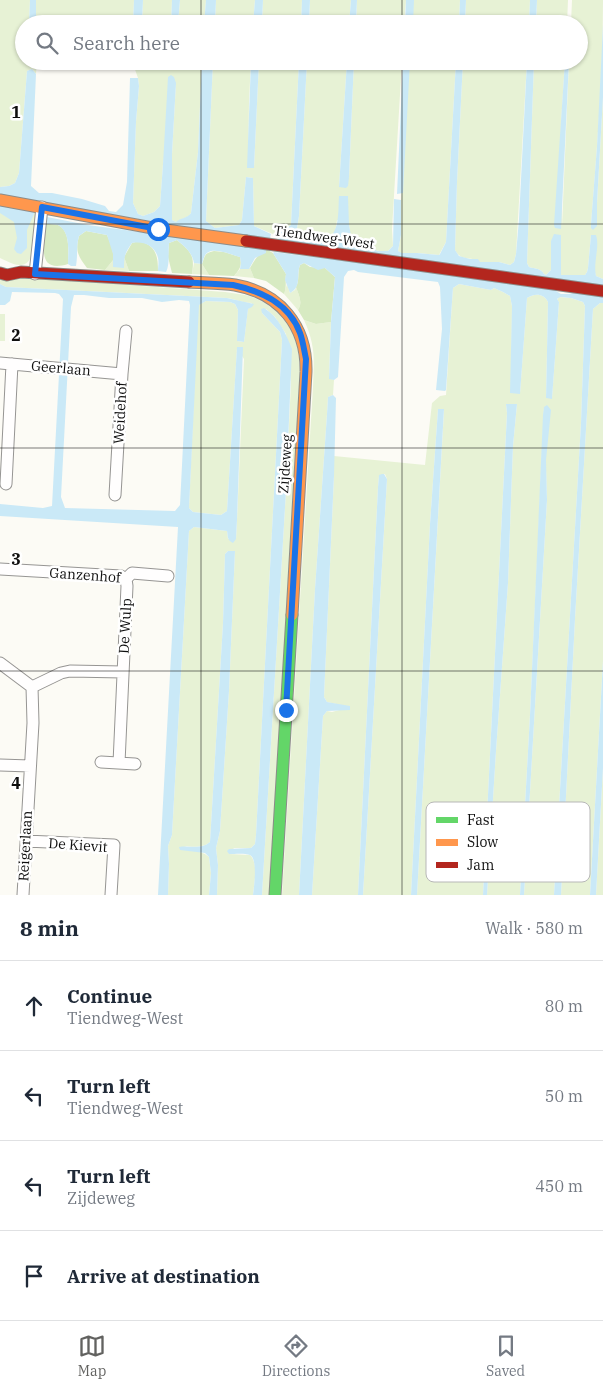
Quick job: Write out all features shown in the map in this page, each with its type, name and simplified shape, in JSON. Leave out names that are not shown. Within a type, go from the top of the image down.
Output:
[{"type":"main road","name":"Tiendweg-West","points":[[0,200],[158,229],[603,291]]},
{"type":"main road","name":"Zijdeweg","points":[[0,262],[21,272]]},
{"type":"main road","name":"Zijdeweg","points":[[0,273],[21,272],[233,285],[263,294],[278,303],[293,319],[299,331],[306,359],[275,895]]},
{"type":"street","points":[[35,274],[42,207]]},
{"type":"street","name":"Weidehof","points":[[115,495],[126,331]]},
{"type":"street","points":[[6,364],[7,484]]},
{"type":"street","name":"Geerlaan","points":[[6,364],[122,374]]},
{"type":"street","name":"Ganzenhof","points":[[0,569],[121,576],[126,579],[132,573],[168,576]]},
{"type":"street","name":"De Wulp","points":[[119,763],[126,579]]},
{"type":"street","points":[[0,663],[32,687]]},
{"type":"street","name":"De Wulp","points":[[32,687],[61,673],[70,671],[123,672]]},
{"type":"street","name":"Reigerlaan","points":[[23,895],[33,723],[32,687]]},
{"type":"street","points":[[101,762],[135,764]]},
{"type":"street","points":[[0,764],[30,766]]},
{"type":"street","name":"De Kievit","points":[[26,841],[114,845],[111,895]]},
{"type":"green space","points":[[0,0],[30,0],[29,15],[15,15],[15,70],[30,70],[27,71],[19,173],[15,183],[0,187]]},
{"type":"green space","points":[[36,0],[134,0],[133,15],[36,15]]},
{"type":"green space","points":[[143,0],[172,0],[171,15],[142,15]]},
{"type":"green space","points":[[180,0],[206,0],[205,15],[179,15]]},
{"type":"green space","points":[[216,0],[255,0],[254,15],[215,15]]},
{"type":"green space","points":[[263,0],[302,0],[301,15],[262,15]]},
{"type":"green space","points":[[310,0],[351,0],[350,15],[309,15]]},
{"type":"green space","points":[[357,0],[406,0],[405,15],[356,15]]},
{"type":"green space","points":[[413,0],[460,0],[459,15],[412,15]]},
{"type":"green space","points":[[466,0],[530,0],[529,15],[465,15]]},
{"type":"green space","points":[[537,0],[568,0],[567,15],[536,15]]},
{"type":"green space","points":[[572,0],[603,0],[601,84],[591,224],[597,226],[603,97],[603,279],[596,276],[594,269],[597,240],[591,235],[588,268],[585,275],[561,275],[561,235],[551,241],[551,270],[546,275],[540,270],[529,267],[527,263],[534,70],[564,70],[561,124],[562,226],[569,70],[588,70],[588,15],[571,15]]},
{"type":"green space","points":[[135,70],[202,70],[198,152],[191,213],[189,216],[176,222],[172,220],[172,154],[176,83],[163,164],[160,206],[154,212],[143,216],[138,214],[133,203],[138,78]]},
{"type":"green space","points":[[213,70],[251,70],[248,168],[254,168],[259,70],[299,70],[291,225],[275,235],[254,226],[253,178],[246,177],[242,220],[239,225],[215,228],[206,221]]},
{"type":"green space","points":[[307,70],[346,70],[339,187],[349,177],[354,70],[401,70],[392,229],[393,246],[388,251],[363,248],[355,244],[349,225],[337,220],[335,233],[329,238],[309,235],[304,241],[297,240]]},
{"type":"green space","points":[[408,70],[456,70],[446,242],[439,255],[401,253],[398,251],[401,235],[401,200]]},
{"type":"green space","points":[[463,70],[526,70],[516,254],[514,262],[510,265],[499,262],[480,262],[464,258],[455,250]]},
{"type":"green space","points":[[0,203],[37,210],[33,252],[25,264],[17,265],[0,258]]},
{"type":"green space","points":[[46,224],[58,225],[65,232],[68,242],[68,264],[58,266],[51,265],[46,261],[44,248]]},
{"type":"green space","points":[[86,231],[107,235],[114,259],[105,270],[87,268],[79,257],[77,246],[79,236]]},
{"type":"green space","points":[[177,240],[191,254],[193,262],[192,274],[172,273],[168,257],[169,243]]},
{"type":"green space","points":[[139,241],[149,245],[155,252],[158,271],[129,271],[124,257],[132,243]]},
{"type":"green space","points":[[266,249],[273,253],[286,274],[284,294],[266,281],[254,278],[250,268],[256,258]]},
{"type":"green space","points":[[214,251],[240,257],[240,267],[234,276],[209,275],[202,264],[204,257]]},
{"type":"green space","points":[[124,257],[129,271],[105,270],[114,259]]},
{"type":"green space","points":[[194,263],[202,264],[209,275],[192,274]]},
{"type":"green space","points":[[304,263],[310,267],[325,268],[335,277],[331,322],[316,324],[304,320],[298,310],[300,302],[296,287],[300,265]]},
{"type":"green space","points":[[250,268],[254,278],[234,276],[240,269]]},
{"type":"green space","points":[[0,276],[245,295],[261,301],[276,311],[292,332],[299,356],[300,371],[270,895],[262,895],[291,382],[286,334],[275,317],[266,309],[262,313],[280,332],[282,340],[256,835],[255,844],[251,848],[234,848],[229,854],[250,855],[253,859],[255,874],[253,895],[217,895],[218,865],[216,848],[220,831],[229,691],[235,551],[228,551],[225,554],[223,623],[210,842],[201,846],[184,846],[209,857],[211,873],[209,895],[168,895],[168,846],[172,835],[189,531],[194,527],[227,531],[228,539],[236,539],[237,520],[244,359],[237,348],[227,511],[221,515],[193,512],[189,508],[198,305],[206,301],[235,304],[238,310],[237,341],[244,342],[248,309],[252,303],[227,298],[6,287],[0,284]]},
{"type":"green space","points":[[287,284],[290,293],[296,287],[300,302],[298,310],[284,294]]},
{"type":"green space","points":[[459,284],[491,290],[494,288],[510,296],[512,306],[511,393],[520,393],[527,298],[539,295],[546,299],[548,302],[546,398],[552,398],[559,302],[557,300],[559,297],[571,298],[583,302],[585,306],[581,423],[559,802],[529,802],[547,500],[544,407],[525,802],[493,802],[508,583],[513,446],[517,404],[506,404],[488,802],[426,802],[426,882],[484,882],[483,895],[417,895],[444,410],[438,409],[430,524],[411,895],[363,895],[387,479],[385,474],[379,476],[378,487],[358,895],[312,895],[323,716],[327,711],[332,712],[350,707],[327,702],[324,697],[334,456],[425,465],[432,403],[440,396],[446,395],[453,288]]},
{"type":"green space","points":[[600,303],[603,303],[603,661],[590,895],[561,895],[562,882],[590,882],[590,802],[566,802],[593,309]]},
{"type":"green space","points":[[0,314],[5,314],[5,341],[0,341]]},
{"type":"green space","points":[[304,320],[316,324],[331,322],[329,378],[334,380],[333,395],[328,397],[315,589],[299,895],[282,895],[314,361],[311,338]]},
{"type":"green space","points":[[603,768],[603,895],[596,895]]},
{"type":"green space","points":[[488,882],[521,882],[520,895],[487,895]]},
{"type":"green space","points":[[525,882],[555,882],[554,895],[524,895]]},
{"type":"water","points":[[30,0],[36,0],[36,15],[29,15]]},
{"type":"water","points":[[134,0],[143,0],[142,15],[133,15]]},
{"type":"water","points":[[172,0],[180,0],[179,15],[171,15]]},
{"type":"water","points":[[206,0],[216,0],[215,15],[205,15]]},
{"type":"water","points":[[255,0],[263,0],[262,15],[254,15]]},
{"type":"water","points":[[302,0],[310,0],[309,15],[301,15]]},
{"type":"water","points":[[351,0],[357,0],[356,15],[350,15]]},
{"type":"water","points":[[406,0],[414,0],[413,15],[405,15]]},
{"type":"water","points":[[460,0],[466,0],[465,15],[459,15]]},
{"type":"water","points":[[530,0],[537,0],[536,15],[529,15]]},
{"type":"water","points":[[603,25],[603,97],[597,226],[593,230],[591,224]]},
{"type":"water","points":[[30,70],[33,70],[36,74],[31,186],[39,193],[52,193],[82,199],[105,206],[109,211],[116,212],[123,205],[127,182],[130,78],[138,78],[139,86],[133,203],[138,214],[143,216],[154,212],[160,206],[168,77],[171,75],[176,83],[172,154],[172,220],[176,222],[191,213],[198,152],[202,70],[213,70],[206,221],[215,228],[239,225],[242,220],[246,177],[253,178],[254,226],[271,234],[270,238],[179,226],[0,195],[0,187],[15,183],[19,173],[27,71]]},
{"type":"water","points":[[251,70],[259,70],[254,168],[247,168]]},
{"type":"water","points":[[299,70],[307,70],[297,240],[304,241],[309,235],[329,238],[337,224],[339,196],[348,196],[349,225],[352,241],[358,247],[388,251],[393,246],[394,199],[401,200],[401,235],[398,251],[402,253],[439,255],[446,242],[456,70],[463,70],[455,250],[459,256],[478,259],[480,262],[499,262],[510,265],[514,262],[516,254],[519,219],[527,70],[534,70],[527,263],[529,267],[540,270],[546,275],[551,270],[551,241],[554,234],[561,235],[561,275],[585,275],[588,268],[591,235],[596,235],[596,276],[603,279],[603,286],[279,241],[278,234],[291,225]]},
{"type":"water","points":[[346,70],[354,70],[348,186],[346,188],[339,187]]},
{"type":"water","points":[[403,70],[410,70],[403,193],[397,194]]},
{"type":"water","points":[[564,70],[569,70],[561,229],[555,228]]},
{"type":"water","points":[[0,205],[33,209],[34,214],[27,230],[27,248],[21,254],[17,253],[14,249],[17,238],[14,222],[0,213]]},
{"type":"water","points":[[47,217],[88,225],[266,249],[266,253],[255,258],[249,269],[240,269],[240,257],[218,251],[207,253],[202,264],[194,263],[190,253],[177,240],[169,243],[166,272],[158,271],[158,258],[151,247],[144,243],[132,243],[126,252],[124,268],[113,267],[113,254],[107,235],[86,231],[79,236],[76,266],[71,266],[68,264],[68,243],[65,232],[58,225],[46,224]]},
{"type":"water","points":[[273,253],[549,287],[561,294],[577,292],[603,297],[603,303],[600,303],[593,309],[566,802],[559,802],[581,423],[585,306],[583,302],[571,298],[560,297],[557,299],[559,302],[552,399],[546,398],[548,302],[539,295],[527,298],[520,394],[510,393],[512,306],[510,296],[494,288],[491,290],[459,284],[453,288],[446,390],[436,390],[442,329],[440,287],[438,282],[354,270],[348,271],[344,277],[338,377],[334,380],[329,379],[335,277],[325,268],[318,270],[304,263],[300,265],[296,288],[290,293],[285,280],[286,274]]},
{"type":"water","points":[[0,284],[6,287],[227,298],[254,304],[248,309],[244,342],[237,341],[238,310],[235,304],[206,301],[199,305],[189,508],[193,512],[221,515],[227,511],[237,347],[243,347],[237,520],[236,539],[233,543],[228,537],[227,531],[194,527],[189,531],[172,835],[168,846],[168,895],[158,895],[178,527],[0,516],[0,504],[43,508],[52,506],[63,299],[59,294],[55,293],[12,292],[10,301],[5,305],[0,305]],"holes":[[[74,295],[109,298],[142,298],[162,302],[189,301],[180,505],[175,511],[65,508],[61,497],[71,307]]]},
{"type":"water","points":[[264,308],[278,321],[292,349],[286,491],[262,895],[253,895],[255,874],[252,858],[250,855],[245,854],[229,854],[227,851],[229,849],[251,848],[255,844],[256,835],[282,340],[280,332],[262,313],[261,309]]},
{"type":"water","points":[[333,395],[336,398],[334,476],[324,697],[327,702],[350,706],[350,710],[327,711],[323,716],[312,895],[299,895],[315,589],[328,397]]},
{"type":"water","points":[[506,404],[517,404],[513,446],[508,583],[493,802],[488,802]]},
{"type":"water","points":[[547,405],[551,410],[546,460],[547,500],[529,802],[525,802],[530,715],[544,407]]},
{"type":"water","points":[[438,409],[444,409],[417,895],[411,895],[430,524]]},
{"type":"water","points":[[382,474],[387,479],[363,895],[358,895],[378,487],[379,475]]},
{"type":"water","points":[[228,551],[235,551],[229,691],[220,831],[216,848],[218,865],[217,895],[209,895],[211,873],[209,857],[205,853],[180,850],[179,847],[199,847],[210,842],[223,623],[225,554]]},
{"type":"water","points":[[603,661],[603,768],[596,895],[590,895]]},
{"type":"water","points":[[484,882],[488,882],[487,895],[483,895]]},
{"type":"water","points":[[521,882],[525,882],[524,895],[520,895]]},
{"type":"water","points":[[555,882],[562,882],[561,895],[554,895]]},
{"type":"traffic: fast","points":[[275,895],[292,615]]},
{"type":"traffic: slow","points":[[0,200],[158,229],[246,241]]},
{"type":"traffic: slow","points":[[189,282],[235,285],[251,289],[265,296],[278,304],[288,314],[302,340],[306,372],[292,615]]},
{"type":"traffic: jam","points":[[246,241],[603,291]]},
{"type":"traffic: jam","points":[[0,273],[7,275],[21,272],[189,282]]},
{"type":"route","points":[[158,229],[42,207],[35,274],[233,285],[263,294],[278,303],[293,319],[299,331],[306,359],[286,710]]}]
